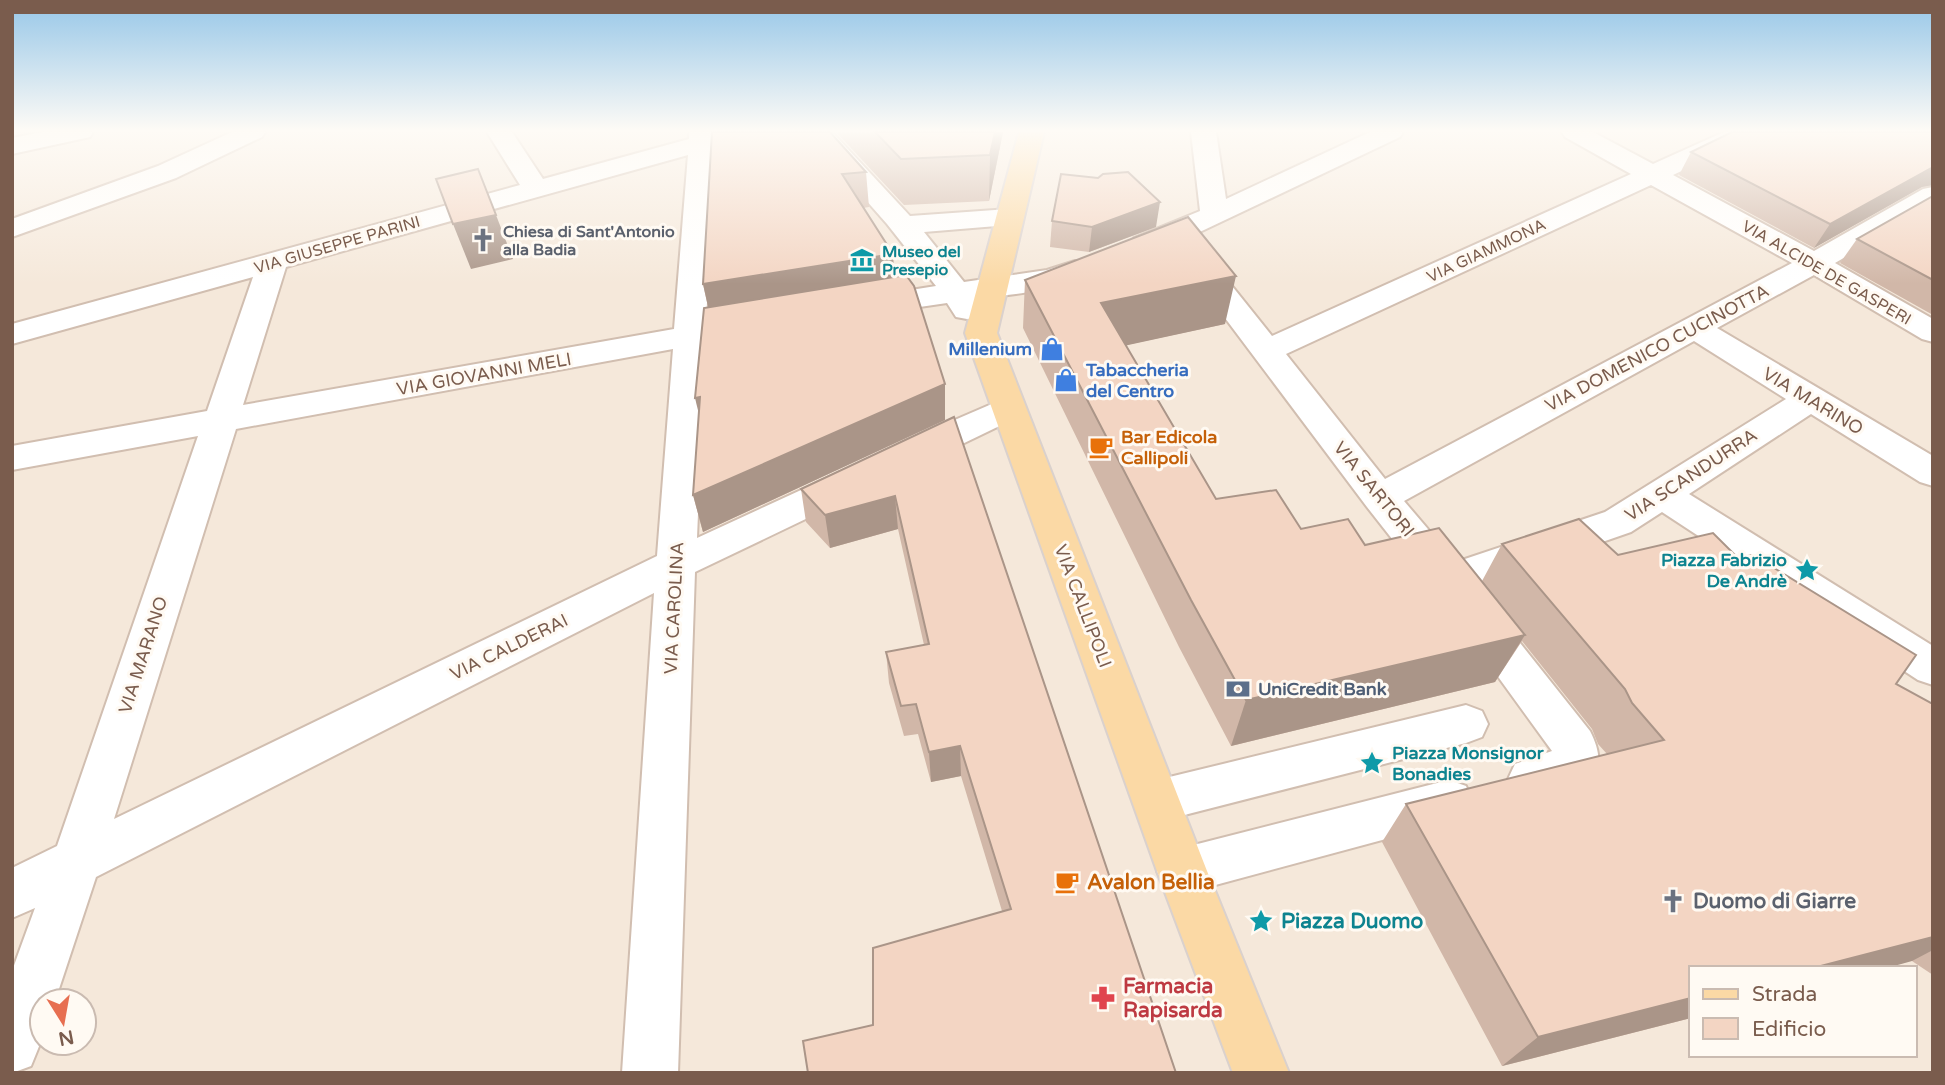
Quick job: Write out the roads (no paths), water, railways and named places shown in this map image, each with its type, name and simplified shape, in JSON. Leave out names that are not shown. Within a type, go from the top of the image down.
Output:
[{"type":"main road","name":"VIA CALLIPOLI","points":[[1018,183],[1009,217],[975,290],[981,333],[1182,871],[1261,1073]]},
{"type":"street","points":[[12,229],[138,183]]},
{"type":"street","points":[[532,183],[536,189]]},
{"type":"street","name":"VIA GIUSEPPE PARINI","points":[[12,334],[557,183]]},
{"type":"street","name":"VIA CAROLINA","points":[[650,1073],[676,564],[699,183]]},
{"type":"street","points":[[864,183],[895,217],[975,290]]},
{"type":"street","points":[[1210,183],[1214,215]]},
{"type":"street","points":[[834,312],[1053,278],[1175,233],[1283,183]]},
{"type":"street","name":"VIA GIAMMONA","points":[[1266,351],[1634,183]]},
{"type":"street","name":"VIA ALCIDE DE GASPERI","points":[[1669,183],[1930,327]]},
{"type":"street","name":"VIA DOMENICO CUCINOTTA","points":[[1380,498],[1814,263],[1933,195]]},
{"type":"street","points":[[895,217],[1009,217]]},
{"type":"street","name":"VIA SARTORI","points":[[1175,233],[1574,745],[1577,767],[1182,871]]},
{"type":"street","name":"VIA MARANO","points":[[12,1048],[76,863],[273,262]]},
{"type":"street","name":"VIA GIOVANNI MELI","points":[[12,458],[782,320]]},
{"type":"street","name":"VIA MARINO","points":[[1694,328],[1933,473]]},
{"type":"street","name":"VIA SCANDURRA","points":[[1447,580],[1618,522],[1810,398]]},
{"type":"street","name":"VIA CALDERAI","points":[[12,894],[676,564],[1009,408]]},
{"type":"street","points":[[1660,494],[1933,668]]},
{"type":"street","points":[[1157,801],[1466,723]]},
{"type":"place","name":"Chiesa di Sant'Antonio alla Badia","points":[[483,240]]},
{"type":"place","name":"Museo del Presepio","points":[[862,260]]},
{"type":"place","name":"Millenium","points":[[1052,349]]},
{"type":"place","name":"Tabaccheria del Centro","points":[[1066,380]]},
{"type":"place","name":"Bar Edicola Callipoli","points":[[1101,447]]},
{"type":"place","name":"Piazza Fabrizio De Andrè","points":[[1807,570]]},
{"type":"place","name":"UniCredit Bank","points":[[1238,689]]},
{"type":"place","name":"Piazza Monsignor Bonadies","points":[[1372,763]]},
{"type":"place","name":"Avalon Bellia","points":[[1067,882]]},
{"type":"place","name":"Duomo di Giarre","points":[[1673,901]]},
{"type":"place","name":"Piazza Duomo","points":[[1261,921]]},
{"type":"place","name":"Farmacia Rapisarda","points":[[1103,998]]}]
